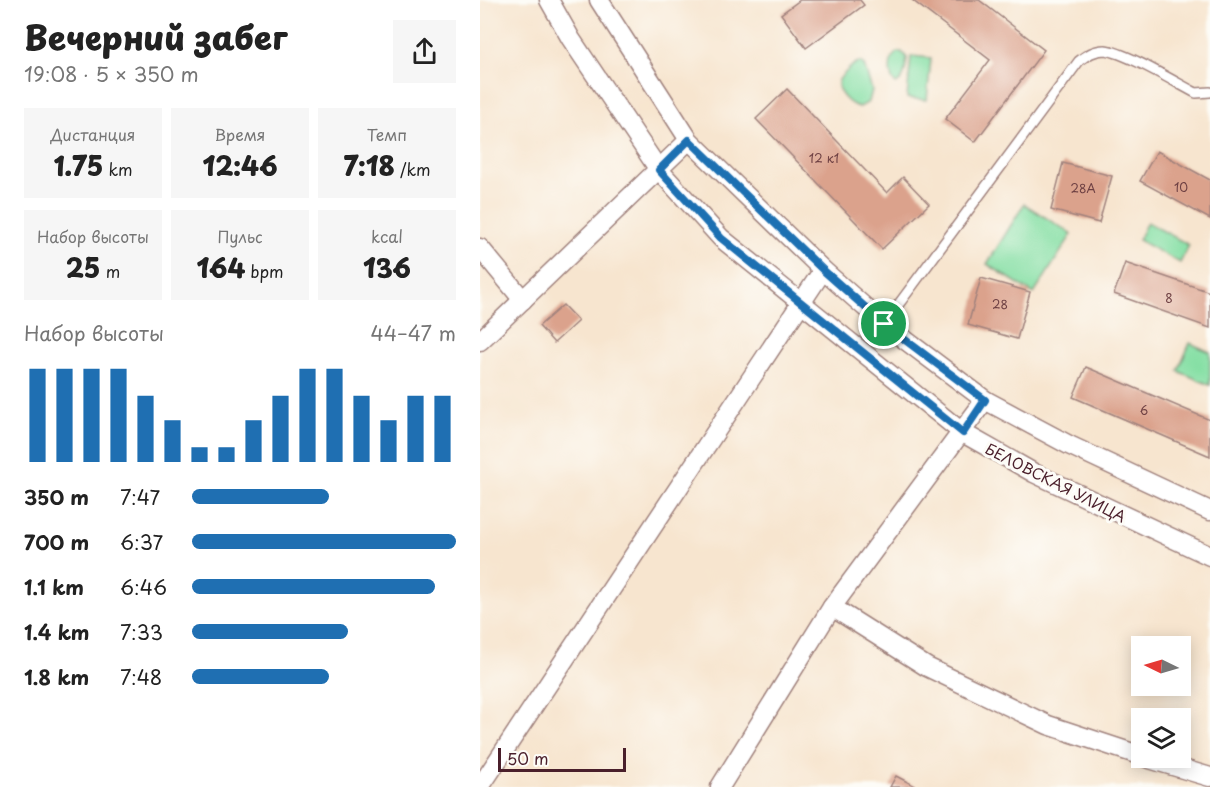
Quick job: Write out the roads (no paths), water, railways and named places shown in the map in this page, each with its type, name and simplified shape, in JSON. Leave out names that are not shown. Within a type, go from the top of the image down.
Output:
[{"type":"street","name":"БЕЛОВСКАЯ УЛИЦА","points":[[549,0],[571,39],[659,170],[721,238],[963,433],[1034,472],[1210,556]]},
{"type":"street","points":[[599,0],[689,140],[823,270],[884,324],[985,400],[1069,446],[1210,511]]},
{"type":"street","points":[[480,341],[689,140]]},
{"type":"street","points":[[480,248],[523,300]]},
{"type":"street","points":[[480,787],[823,270]]},
{"type":"street","points":[[726,785],[832,607],[963,433],[985,400]]},
{"type":"street","points":[[832,607],[927,667],[1048,724],[1131,753]]},
{"type":"street","points":[[1180,768],[1210,777]]},
{"type":"lane","points":[[884,324],[1079,61],[1090,53],[1103,50],[1118,53],[1196,93],[1210,92]]}]
